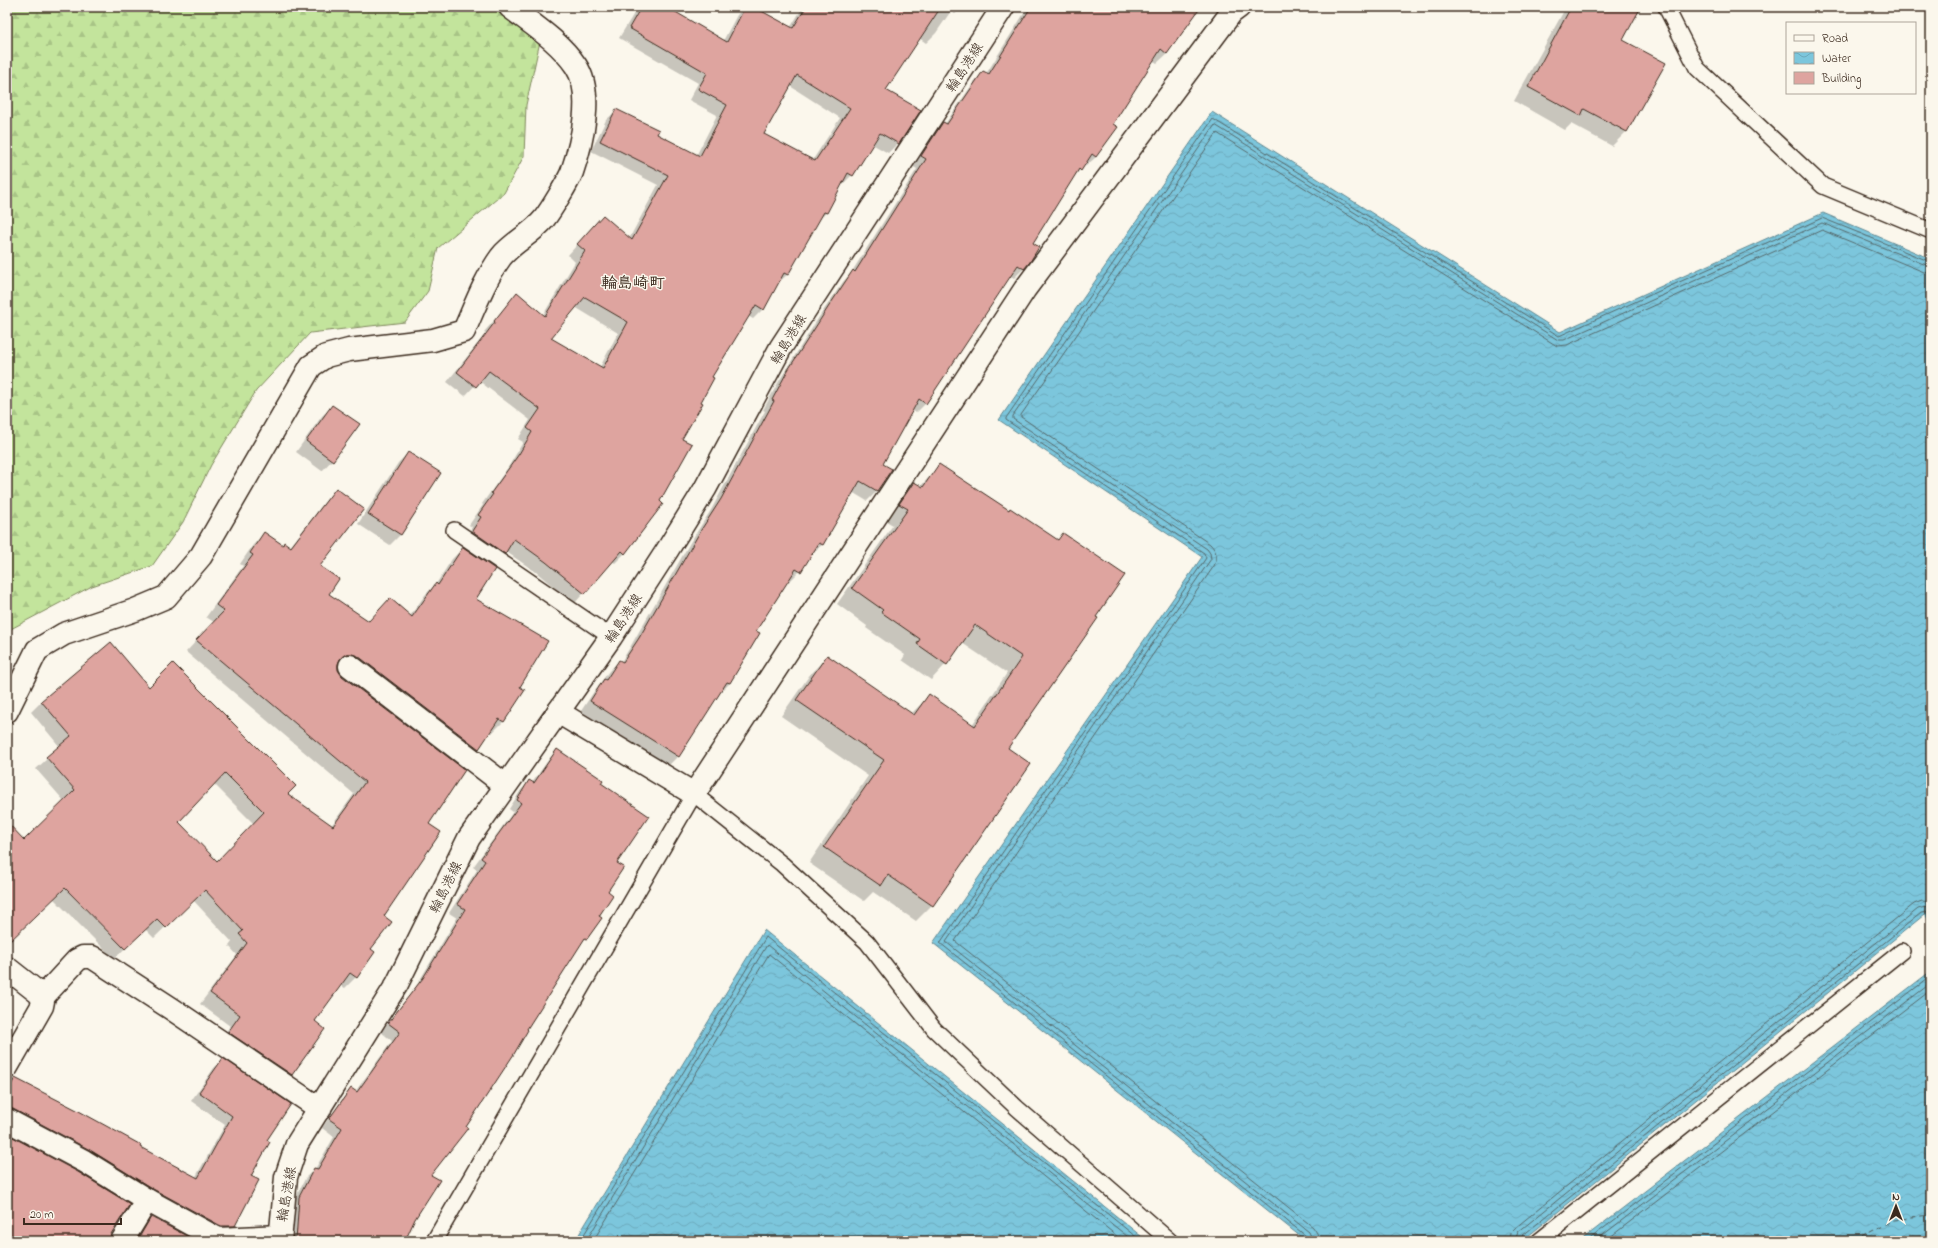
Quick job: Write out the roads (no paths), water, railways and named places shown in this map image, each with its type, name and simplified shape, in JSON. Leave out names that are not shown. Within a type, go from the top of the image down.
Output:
[{"type":"street","points":[[7,711],[37,650],[64,634],[135,610],[166,597],[201,556],[311,366],[326,356],[349,350],[433,340],[464,331],[480,292],[502,257],[544,219],[568,180],[572,173],[582,135],[584,85],[576,67],[559,46],[510,7]]},
{"type":"street","name":"輪島港線","points":[[280,1239],[286,1177],[297,1144],[397,984],[469,838],[611,637],[704,489],[781,348],[1003,7]]},
{"type":"street","points":[[558,712],[694,794],[1025,289],[1231,13],[1239,7]]},
{"type":"street","points":[[350,666],[505,785]]},
{"type":"street","points":[[42,998],[77,960],[83,957],[92,957],[320,1109]]},
{"type":"street","points":[[7,968],[38,992],[42,998],[42,1006],[7,1067]]},
{"type":"street","points":[[7,1120],[84,1161],[147,1200],[218,1239],[280,1239]]},
{"type":"street","points":[[122,1241],[147,1200]]},
{"type":"lane","points":[[1666,7],[1697,68],[1823,186],[1931,231]]},
{"type":"lane","points":[[454,530],[611,637]]},
{"type":"lane","points":[[434,1241],[694,794],[782,864],[867,942],[934,1029],[1017,1108],[1170,1241]]},
{"type":"lane","points":[[1539,1241],[1902,951]]},
{"type":"water","points":[[1212,112],[1560,332],[1823,213],[1931,259],[1931,923],[1924,915],[1522,1241],[1306,1241],[933,943],[1202,557],[999,420]]},
{"type":"water","points":[[764,930],[1147,1241],[575,1241]]},
{"type":"water","points":[[1931,971],[1931,1241],[1580,1241]]},
{"type":"district","name":"輪島崎町","points":[[633,282]]}]
